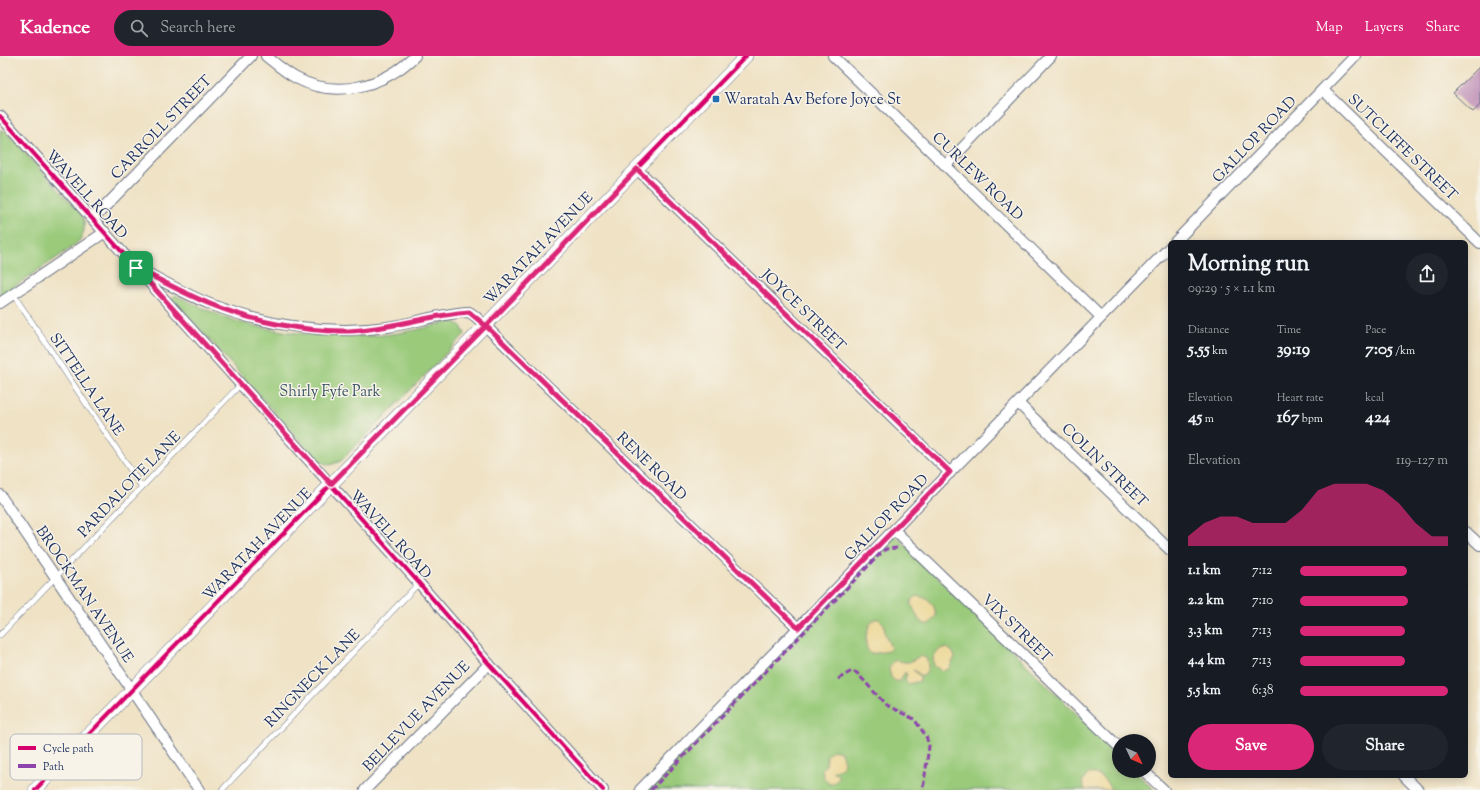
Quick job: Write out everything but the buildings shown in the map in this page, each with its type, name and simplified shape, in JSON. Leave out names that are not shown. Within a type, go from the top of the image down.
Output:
[{"type":"street","name":"CARROLL STREET","points":[[93,219],[251,56]]},
{"type":"street","points":[[266,56],[298,79],[320,86],[340,89],[374,83],[391,76],[415,56]]},
{"type":"street","name":"WARATAH AVENUE","points":[[90,734],[746,56]]},
{"type":"street","name":"CURLEW ROAD","points":[[833,56],[1101,317]]},
{"type":"street","points":[[946,165],[1051,56]]},
{"type":"street","name":"GALLOP ROAD","points":[[1177,240],[1355,56]]},
{"type":"street","name":"SUTCLIFFE STREET","points":[[1323,90],[1480,243]]},
{"type":"street","name":"WAVELL ROAD","points":[[0,116],[420,583],[488,664],[603,790]]},
{"type":"street","name":"JOYCE STREET","points":[[637,169],[950,472]]},
{"type":"street","points":[[0,303],[105,232]]},
{"type":"street","name":"GALLOP ROAD","points":[[640,790],[1168,250]]},
{"type":"street","name":"RENE ROAD","points":[[136,268],[210,304],[247,316],[300,327],[348,331],[388,327],[469,312],[486,326],[798,628]]},
{"type":"street","name":"COLIN STREET","points":[[1018,403],[1168,548]]},
{"type":"street","name":"BROCKMAN AVENUE","points":[[0,495],[199,790]]},
{"type":"street","name":"VIX STREET","points":[[894,530],[1112,740]]},
{"type":"street","points":[[1468,534],[1480,545]]},
{"type":"street","name":"BELLEVUE AVENUE","points":[[365,790],[488,664]]},
{"type":"street","points":[[1151,778],[1164,790]]},
{"type":"street","points":[[1406,778],[1418,790]]},
{"type":"street","name":"WARATAH AVENUE","points":[[35,790],[45,780]]},
{"type":"lane","name":"SITTELLA LANE","points":[[13,294],[142,487]]},
{"type":"lane","name":"PARDALOTE LANE","points":[[0,635],[241,384]]},
{"type":"lane","name":"RINGNECK LANE","points":[[222,790],[420,583]]},
{"type":"green space","points":[[0,130],[5,131],[83,216],[84,229],[82,236],[74,246],[0,296]]},
{"type":"green space","name":"Shirly Fyfe Park","points":[[175,295],[239,322],[258,327],[300,333],[344,336],[386,335],[453,321],[461,326],[465,334],[341,461],[330,465],[318,461],[172,298]]},
{"type":"green space","points":[[894,534],[1112,749],[1112,778],[1141,778],[1154,790],[645,790]]},
{"type":"sand","points":[[917,596],[927,598],[934,607],[936,616],[929,624],[922,623],[911,604],[912,600]]},
{"type":"sand","points":[[875,619],[879,619],[884,624],[885,634],[891,648],[888,651],[871,654],[868,651],[866,636],[869,626]]},
{"type":"sand","points":[[946,648],[952,651],[955,657],[949,669],[942,671],[934,666],[933,658],[940,649]]},
{"type":"sand","points":[[921,656],[927,659],[928,667],[925,675],[922,676],[913,670],[920,677],[920,681],[908,684],[905,680],[907,674],[905,672],[900,681],[895,681],[891,677],[889,669],[893,662],[909,662]]},
{"type":"sand","points":[[833,750],[841,752],[844,762],[842,768],[832,772],[838,774],[838,778],[835,782],[829,784],[824,778],[822,769],[826,765],[827,755]]},
{"type":"sand","points":[[1088,774],[1096,774],[1102,778],[1111,790],[1085,790],[1082,782]]},
{"type":"marked path","points":[[651,790],[879,555],[886,549],[897,548]]},
{"type":"marked path","points":[[838,679],[852,671],[857,673],[886,705],[914,719],[926,736],[929,746],[923,790]]},
{"type":"cycle path","points":[[89,734],[746,56]]},
{"type":"cycle path","points":[[0,116],[603,790]]},
{"type":"cycle path","points":[[35,790],[45,780]]},
{"type":"place","name":"Waratah Av Before Joyce St","points":[[716,99]]},
{"type":"route","points":[[136,268],[210,304],[247,316],[300,327],[348,331],[388,327],[462,312],[469,312],[486,326],[637,169],[950,472],[798,628],[486,326],[331,484],[136,268]]}]
